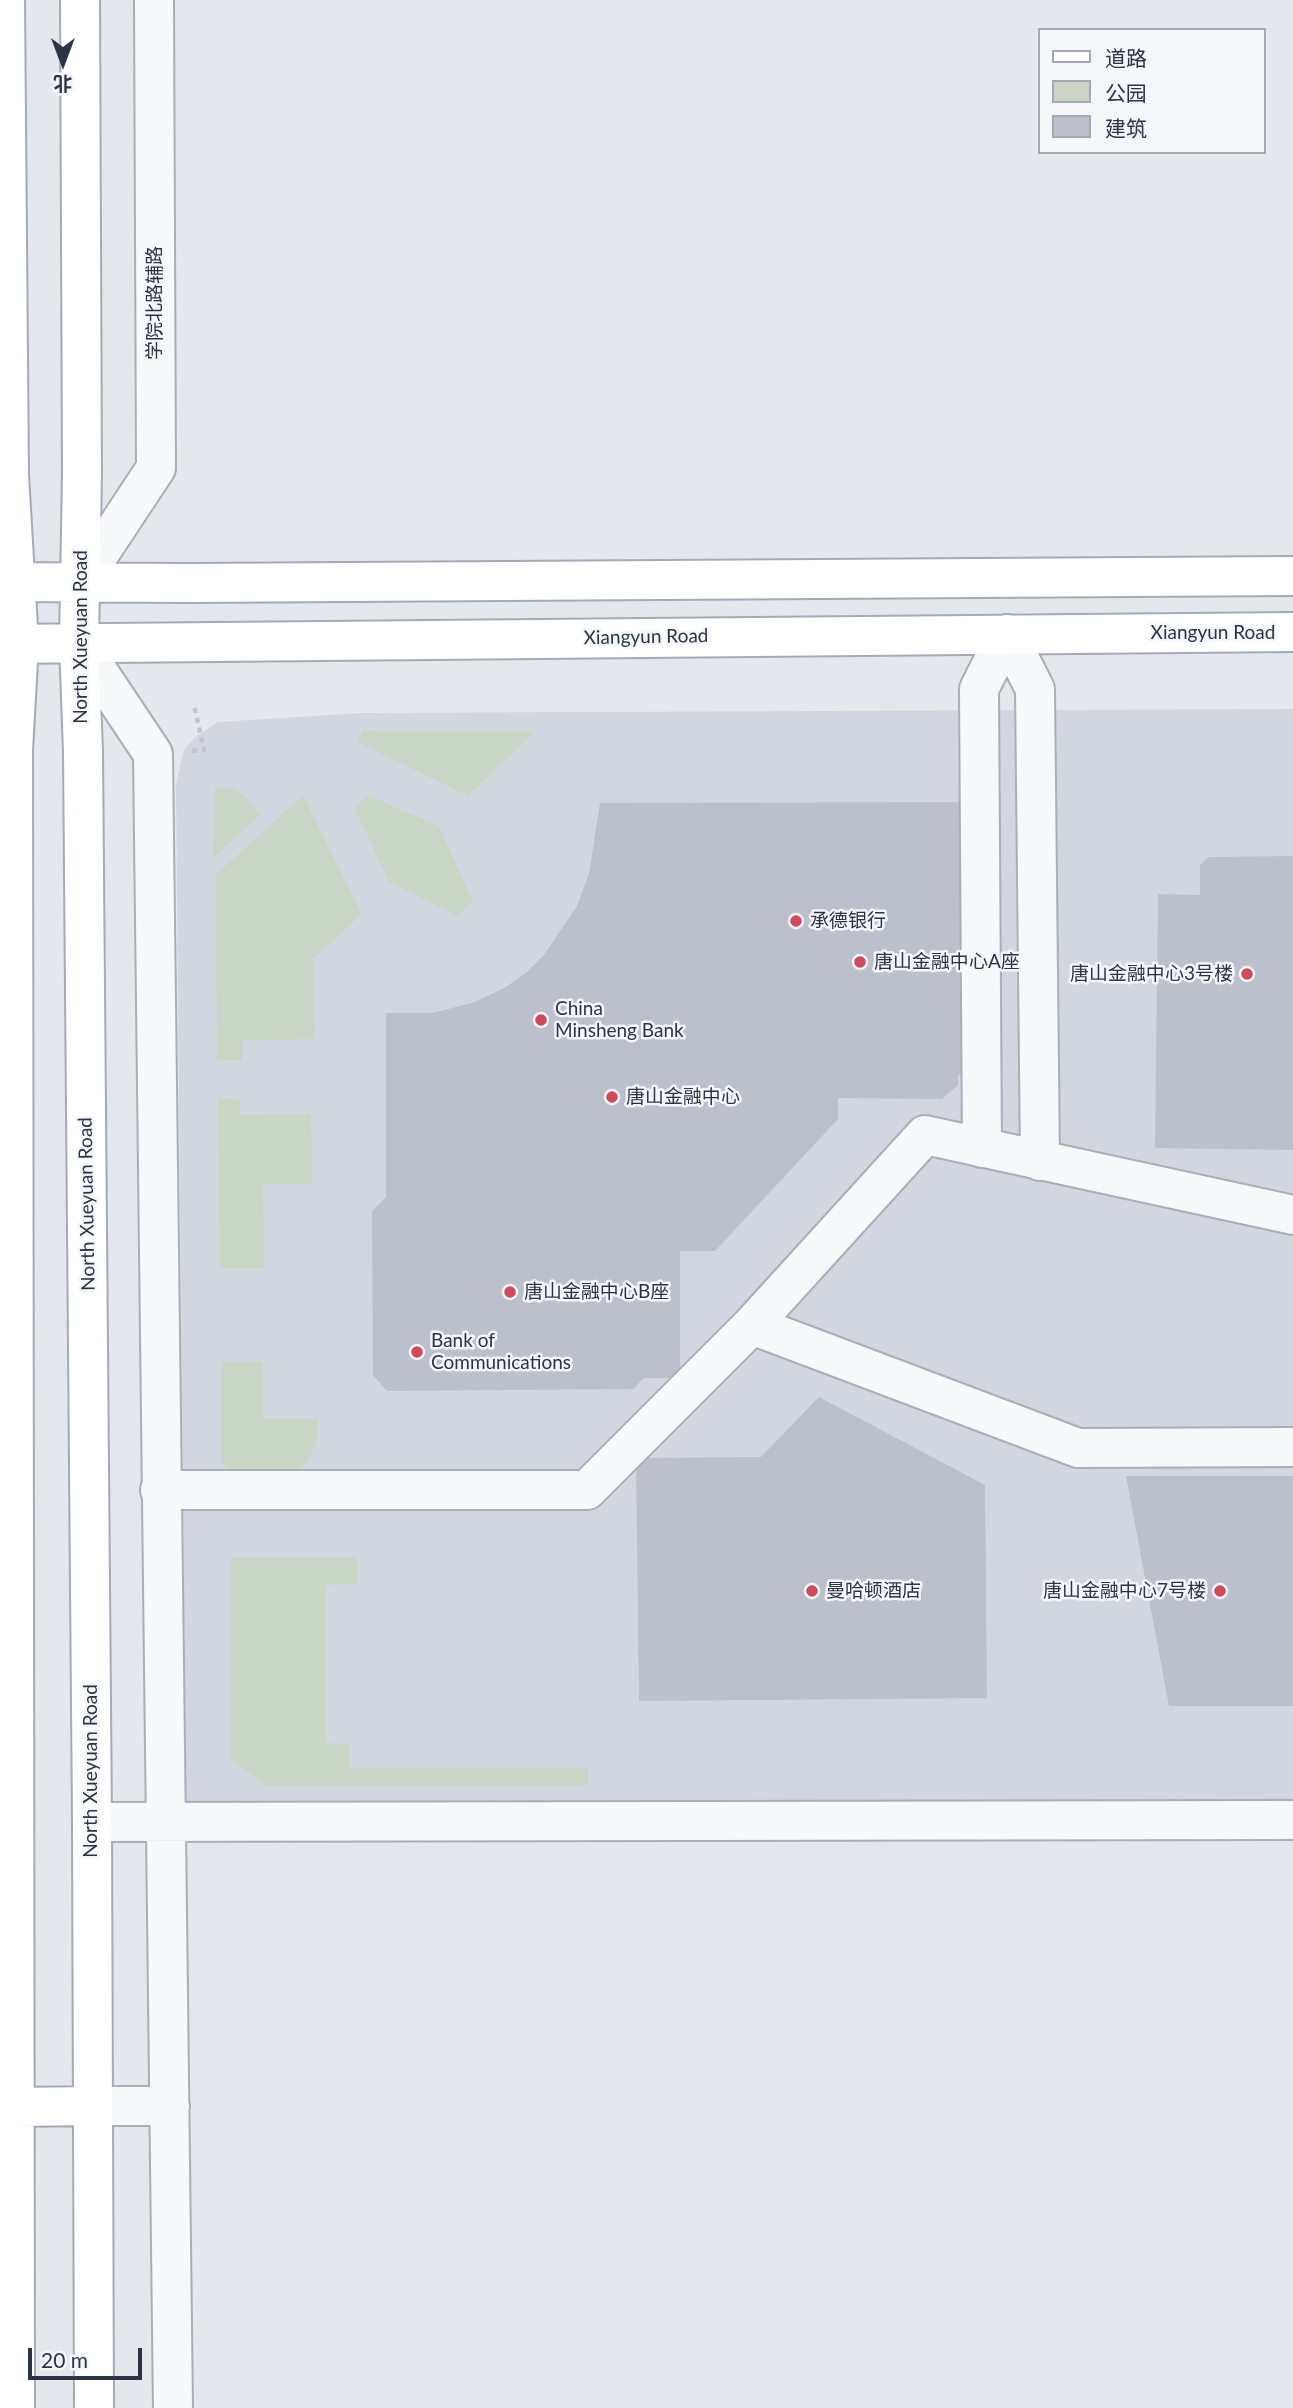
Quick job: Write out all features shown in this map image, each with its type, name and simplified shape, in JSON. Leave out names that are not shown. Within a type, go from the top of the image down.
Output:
[{"type":"main road","points":[[5,0],[3,88],[9,475],[5,574],[6,652],[13,750],[8,2107],[15,2408]]},
{"type":"main road","name":"North Xueyuan Road","points":[[80,0],[79,643],[83,794],[92,1822],[94,2408]]},
{"type":"main road","points":[[5,574],[80,583],[1293,576]]},
{"type":"main road","name":"Xiangyun Road","points":[[6,652],[79,643],[1293,632]]},
{"type":"main road","points":[[8,2107],[92,2106]]},
{"type":"street","name":"学院北路辅路","points":[[80,583],[156,468],[154,0]]},
{"type":"street","points":[[982,1148],[979,689],[1007,634]]},
{"type":"street","points":[[1007,634],[1035,689],[1040,1161]]},
{"type":"street","points":[[79,643],[153,754],[173,2408]]},
{"type":"street","points":[[160,1490],[587,1490],[751,1325],[925,1135],[1293,1215]]},
{"type":"street","points":[[751,1325],[1077,1448],[1293,1447]]},
{"type":"street","points":[[92,1822],[1293,1820]]},
{"type":"street","points":[[92,2106],[170,2106]]},
{"type":"path","points":[[194,705],[204,750]]},
{"type":"shaded area","name":"唐山金融中心","points":[[1293,709],[1293,1837],[186,1835],[176,785],[184,750],[196,736],[218,722],[362,713]]},
{"type":"green space","points":[[363,731],[534,732],[468,796],[357,742]]},
{"type":"green space","points":[[215,787],[236,788],[261,814],[214,857]]},
{"type":"green space","points":[[303,795],[362,914],[313,959],[314,1039],[242,1040],[242,1060],[217,1060],[216,875]]},
{"type":"green space","points":[[367,795],[439,826],[473,902],[458,916],[389,882],[355,809]]},
{"type":"green space","points":[[218,1099],[239,1099],[240,1115],[311,1114],[312,1184],[263,1184],[264,1268],[220,1268]]},
{"type":"green space","points":[[222,1362],[263,1362],[263,1419],[318,1419],[316,1443],[306,1464],[286,1474],[237,1473],[222,1463]]},
{"type":"green space","points":[[231,1557],[357,1557],[357,1584],[325,1585],[325,1743],[349,1744],[349,1768],[588,1768],[588,1785],[265,1785],[231,1759]]},
{"type":"building","name":"唐山金融中心","points":[[970,802],[970,1075],[958,1075],[958,1085],[942,1099],[838,1098],[838,1119],[715,1251],[680,1251],[680,1378],[644,1378],[633,1389],[387,1391],[373,1375],[372,1211],[386,1197],[386,1013],[433,1013],[475,1002],[506,987],[527,972],[544,955],[577,906],[589,874],[600,803]]},
{"type":"building","points":[[1293,856],[1293,1150],[1155,1148],[1158,894],[1200,895],[1200,865],[1209,857]]},
{"type":"building","name":"曼哈顿酒店","points":[[819,1397],[985,1485],[987,1698],[639,1701],[636,1458],[761,1457]]},
{"type":"building","name":"唐山金融中心7号楼","points":[[1126,1476],[1293,1476],[1293,1706],[1169,1706]]},
{"type":"place","name":"承德银行","points":[[796,921]]},
{"type":"place","name":"唐山金融中心A座","points":[[860,962]]},
{"type":"place","name":"唐山金融中心3号楼","points":[[1247,974]]},
{"type":"place","name":"China Minsheng Bank","points":[[541,1020]]},
{"type":"place","name":"唐山金融中心","points":[[612,1097]]},
{"type":"place","name":"唐山金融中心B座","points":[[510,1292]]},
{"type":"place","name":"Bank of Communications","points":[[417,1352]]},
{"type":"place","name":"曼哈顿酒店","points":[[812,1591]]},
{"type":"place","name":"唐山金融中心7号楼","points":[[1220,1591]]}]
